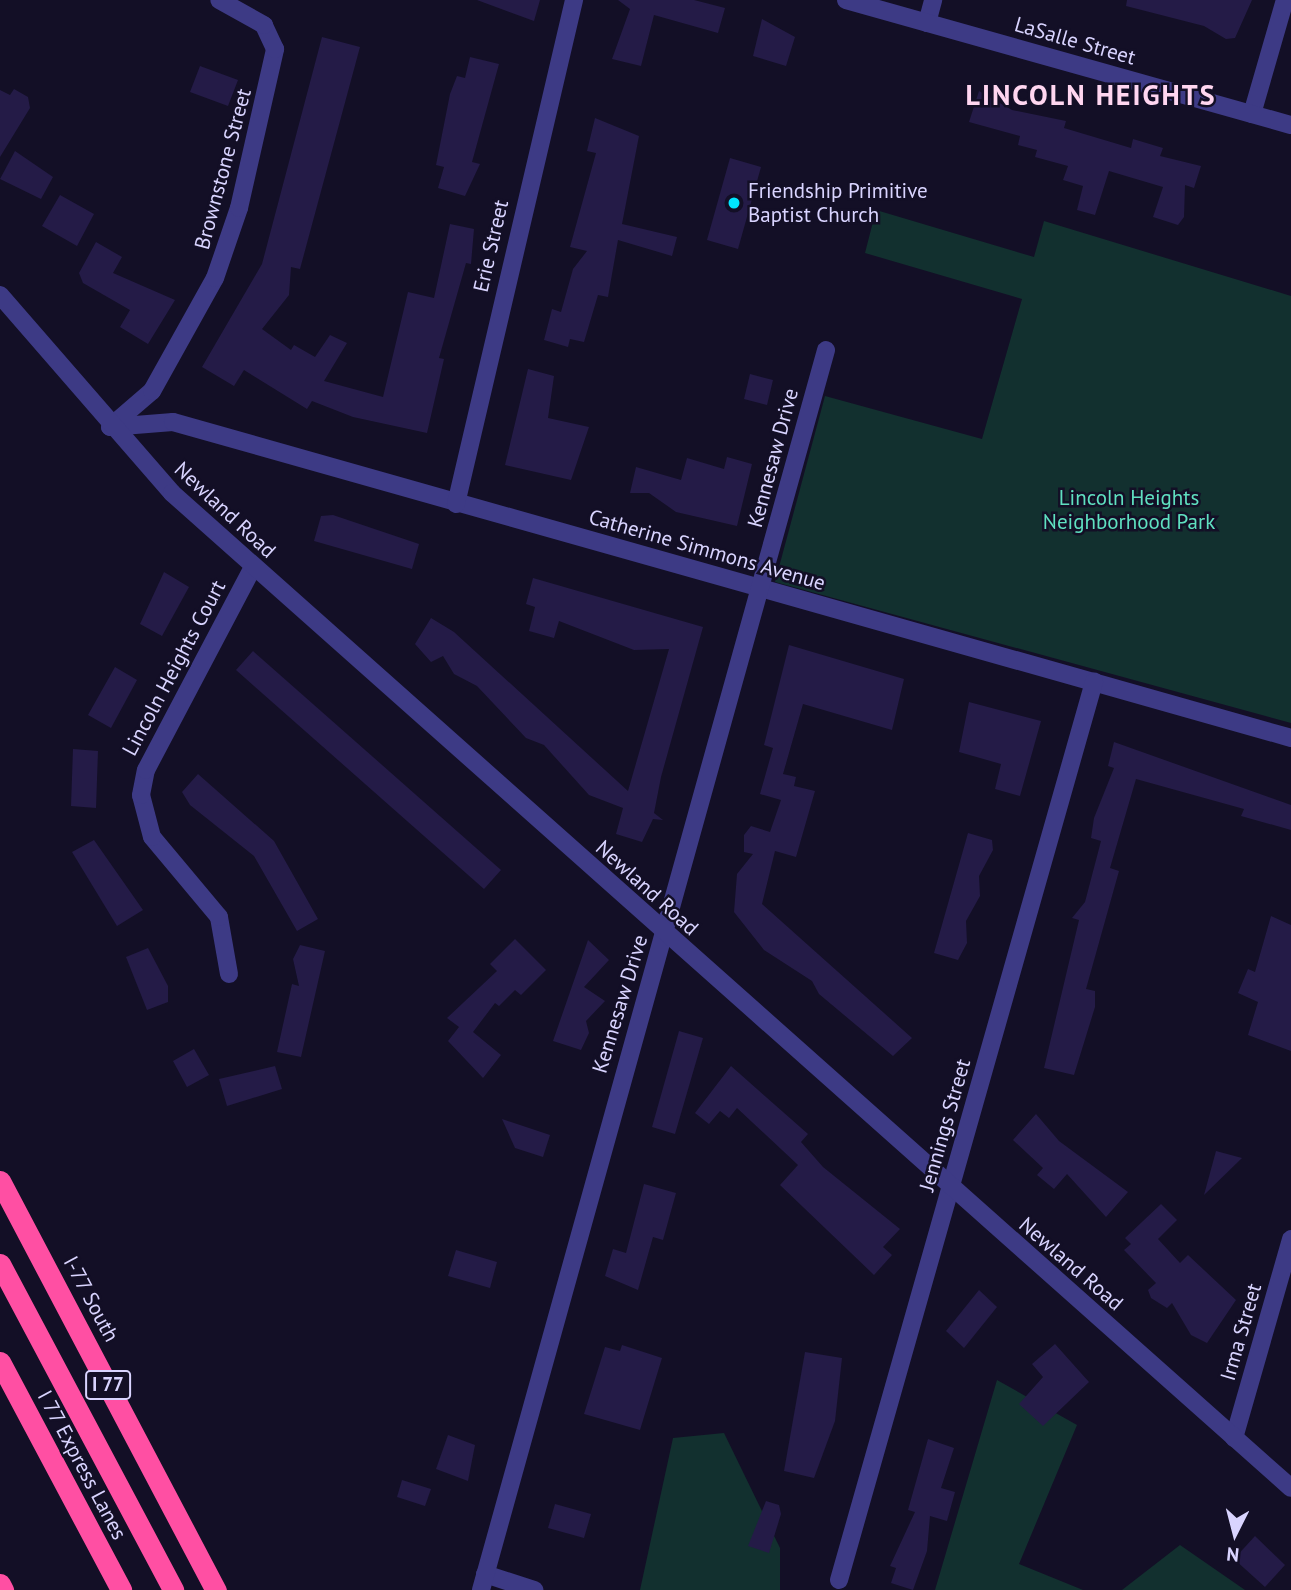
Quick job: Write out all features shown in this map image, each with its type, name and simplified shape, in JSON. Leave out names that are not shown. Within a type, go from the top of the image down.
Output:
[{"type":"highway","name":"I-77 South","points":[[0,1181],[216,1590]]},
{"type":"highway","name":"I 77 Express Lanes","points":[[0,1264],[173,1590]]},
{"type":"highway","name":"I 77 Express Lanes","points":[[0,1362],[121,1590]]},
{"type":"highway","points":[[0,1584],[3,1590]]},
{"type":"street","name":"Brownstone Street","points":[[110,427],[152,391],[215,278],[239,208],[275,49],[264,25],[219,0]]},
{"type":"street","name":"Erie Street","points":[[456,503],[575,0]]},
{"type":"street","name":"LaSalle Street","points":[[846,0],[1291,125]]},
{"type":"street","points":[[927,23],[933,0]]},
{"type":"street","points":[[1252,114],[1285,0]]},
{"type":"street","name":"Newland Road","points":[[0,295],[110,427],[253,567],[1291,1488]]},
{"type":"street","name":"Kennesaw Drive","points":[[483,1582],[826,350]]},
{"type":"street","name":"Catherine Simmons Avenue","points":[[110,427],[173,422],[1291,738]]},
{"type":"street","name":"Lincoln Heights Court","points":[[229,974],[219,917],[152,837],[141,794],[146,770],[253,567]]},
{"type":"street","name":"Jennings Street","points":[[839,1580],[1094,682]]},
{"type":"street","name":"Irma Street","points":[[1234,1438],[1291,1239]]},
{"type":"street","points":[[483,1582],[534,1590]]},
{"type":"green space","name":"Lincoln Heights Neighborhood Park","points":[[876,210],[1034,257],[1044,221],[1291,296],[1291,723],[775,582],[825,396],[982,439],[1022,299],[865,253]]},
{"type":"green space","points":[[997,1380],[1077,1425],[1019,1564],[1083,1590],[935,1590]]},
{"type":"green space","points":[[724,1433],[780,1548],[780,1590],[640,1590],[673,1438]]},
{"type":"green space","points":[[1180,1545],[1245,1590],[1122,1590]]},
{"type":"building","points":[[477,0],[540,0],[534,21]]},
{"type":"building","points":[[618,0],[694,0],[725,8],[718,33],[654,15],[641,66],[612,59],[630,9]]},
{"type":"building","points":[[1127,0],[1252,0],[1235,38],[1226,39],[1204,26],[1126,6]]},
{"type":"building","points":[[762,19],[795,37],[786,66],[753,56]]},
{"type":"building","points":[[322,37],[360,47],[300,269],[291,267],[289,295],[262,329],[291,350],[294,345],[315,357],[330,335],[347,343],[324,381],[383,397],[408,292],[434,298],[450,224],[474,229],[471,264],[466,263],[439,358],[444,359],[427,433],[353,417],[312,401],[307,409],[244,370],[234,386],[202,367],[262,264]]},
{"type":"building","points":[[470,57],[499,64],[472,162],[480,164],[465,196],[438,188],[444,167],[436,165],[450,94],[457,76],[465,78]]},
{"type":"building","points":[[200,66],[238,80],[228,106],[190,92]]},
{"type":"building","points":[[14,89],[28,97],[30,108],[0,157],[0,90],[10,95]]},
{"type":"building","points":[[979,91],[1012,110],[1066,121],[1064,128],[1131,148],[1133,139],[1163,148],[1160,156],[1201,166],[1194,188],[1185,185],[1184,217],[1178,225],[1153,217],[1163,187],[1109,171],[1095,215],[1077,210],[1083,186],[1063,180],[1068,166],[1035,157],[1037,150],[1018,145],[1020,136],[969,122]]},
{"type":"building","points":[[595,118],[639,136],[622,224],[677,237],[672,256],[618,240],[608,297],[598,295],[584,342],[570,339],[568,347],[544,340],[552,309],[561,312],[573,269],[587,251],[570,247],[596,153],[587,151]]},
{"type":"building","points":[[15,151],[53,177],[41,199],[0,179]]},
{"type":"building","name":"Friendship Primitive Baptist Church","points":[[730,158],[761,167],[738,249],[707,240]]},
{"type":"building","points":[[60,195],[94,214],[77,246],[42,226]]},
{"type":"building","points":[[96,242],[122,257],[113,273],[175,300],[148,344],[120,327],[130,310],[83,283],[79,273]]},
{"type":"building","points":[[528,369],[554,376],[548,418],[589,427],[571,480],[505,465]]},
{"type":"building","points":[[750,374],[773,380],[767,405],[744,399]]},
{"type":"building","points":[[727,457],[752,464],[737,526],[676,512],[649,493],[630,493],[636,467],[681,480],[687,458],[724,469]]},
{"type":"building","points":[[333,515],[419,544],[412,569],[314,541],[321,516]]},
{"type":"building","points":[[164,572],[189,587],[162,636],[140,624]]},
{"type":"building","points":[[533,578],[703,627],[661,777],[654,813],[663,820],[653,819],[642,842],[616,834],[623,808],[589,795],[544,745],[526,738],[477,686],[454,674],[443,656],[431,662],[415,644],[431,618],[454,632],[628,791],[669,649],[634,650],[559,621],[554,638],[529,631],[535,607],[526,604]]},
{"type":"building","points":[[789,645],[904,679],[892,730],[803,704],[783,774],[796,777],[794,786],[815,791],[796,857],[775,851],[762,904],[912,1038],[893,1056],[819,994],[812,981],[764,950],[734,912],[737,874],[753,854],[744,852],[744,835],[751,826],[770,832],[781,800],[760,794],[773,748],[764,745]]},
{"type":"building","points":[[253,651],[501,870],[484,889],[236,670]]},
{"type":"building","points":[[115,667],[137,680],[111,728],[88,715]]},
{"type":"building","points":[[969,702],[1041,721],[1020,796],[995,789],[1001,764],[959,752]]},
{"type":"building","points":[[1114,742],[1291,805],[1291,830],[1241,816],[1244,809],[1136,779],[1110,868],[1119,871],[1086,989],[1095,991],[1095,1007],[1074,1075],[1044,1068],[1079,920],[1072,918],[1085,902],[1101,841],[1091,838],[1094,818],[1114,768],[1108,766]]},
{"type":"building","points":[[73,749],[98,751],[96,808],[71,806]]},
{"type":"building","points":[[198,774],[274,841],[318,919],[297,931],[254,856],[190,805],[182,792]]},
{"type":"building","points":[[968,833],[992,840],[993,850],[979,876],[980,896],[966,921],[967,943],[958,960],[934,953]]},
{"type":"building","points":[[94,840],[143,910],[117,926],[72,852]]},
{"type":"building","points":[[1271,916],[1291,925],[1291,1051],[1248,1035],[1258,1002],[1238,993],[1248,969],[1255,972]]},
{"type":"building","points":[[515,939],[546,970],[521,995],[515,990],[499,1006],[495,1003],[473,1032],[501,1055],[483,1078],[448,1041],[459,1027],[447,1018],[497,971],[490,964]]},
{"type":"building","points":[[588,940],[609,960],[584,987],[605,1001],[586,1021],[589,1033],[581,1050],[553,1041]]},
{"type":"building","points":[[300,945],[325,951],[301,1057],[277,1052],[292,984],[299,986],[293,959]]},
{"type":"building","points":[[148,948],[168,986],[168,1002],[147,1010],[126,957]]},
{"type":"building","points":[[679,1031],[703,1038],[675,1134],[652,1127]]},
{"type":"building","points":[[194,1049],[209,1075],[187,1087],[173,1061]]},
{"type":"building","points":[[275,1066],[282,1089],[227,1106],[219,1079]]},
{"type":"building","points":[[731,1066],[808,1134],[801,1142],[823,1167],[900,1229],[883,1247],[892,1255],[874,1275],[780,1185],[798,1165],[737,1108],[729,1118],[720,1111],[709,1124],[695,1113]]},
{"type":"building","points":[[1036,1114],[1059,1141],[1128,1192],[1106,1217],[1067,1174],[1054,1189],[1037,1175],[1043,1168],[1013,1140]]},
{"type":"building","points":[[502,1119],[550,1135],[543,1157],[515,1148]]},
{"type":"building","points":[[1216,1151],[1242,1158],[1204,1195]]},
{"type":"building","points":[[644,1184],[676,1193],[663,1240],[653,1237],[638,1290],[605,1276],[613,1249],[626,1253]]},
{"type":"building","points":[[1161,1204],[1177,1220],[1158,1239],[1180,1263],[1188,1255],[1236,1300],[1207,1343],[1191,1335],[1172,1303],[1167,1308],[1151,1298],[1148,1290],[1156,1283],[1124,1250],[1131,1244],[1125,1238]]},
{"type":"building","points":[[456,1250],[497,1262],[490,1288],[448,1276]]},
{"type":"building","points":[[979,1290],[997,1307],[964,1348],[946,1331]]},
{"type":"building","points":[[1055,1344],[1089,1382],[1043,1426],[1019,1404],[1043,1377],[1032,1364]]},
{"type":"building","points":[[622,1345],[662,1358],[640,1430],[584,1414],[605,1347],[620,1351]]},
{"type":"building","points":[[805,1352],[842,1358],[835,1421],[814,1478],[784,1471]]},
{"type":"building","points":[[448,1435],[475,1445],[468,1481],[436,1469]]},
{"type":"building","points":[[928,1439],[954,1448],[941,1488],[955,1492],[947,1521],[930,1516],[927,1551],[913,1590],[891,1583],[896,1568],[890,1566],[915,1512],[908,1510]]},
{"type":"building","points":[[402,1480],[431,1489],[425,1506],[397,1497]]},
{"type":"building","points":[[766,1501],[779,1505],[781,1514],[769,1553],[748,1546]]},
{"type":"building","points":[[555,1504],[591,1514],[584,1538],[548,1528]]},
{"type":"building","points":[[1255,1536],[1285,1565],[1265,1587],[1234,1559]]},
{"type":"place","name":"Friendship Primitive Baptist Church","points":[[734,203]]},
{"type":"district","name":"LINCOLN HEIGHTS","points":[[1091,95]]}]
